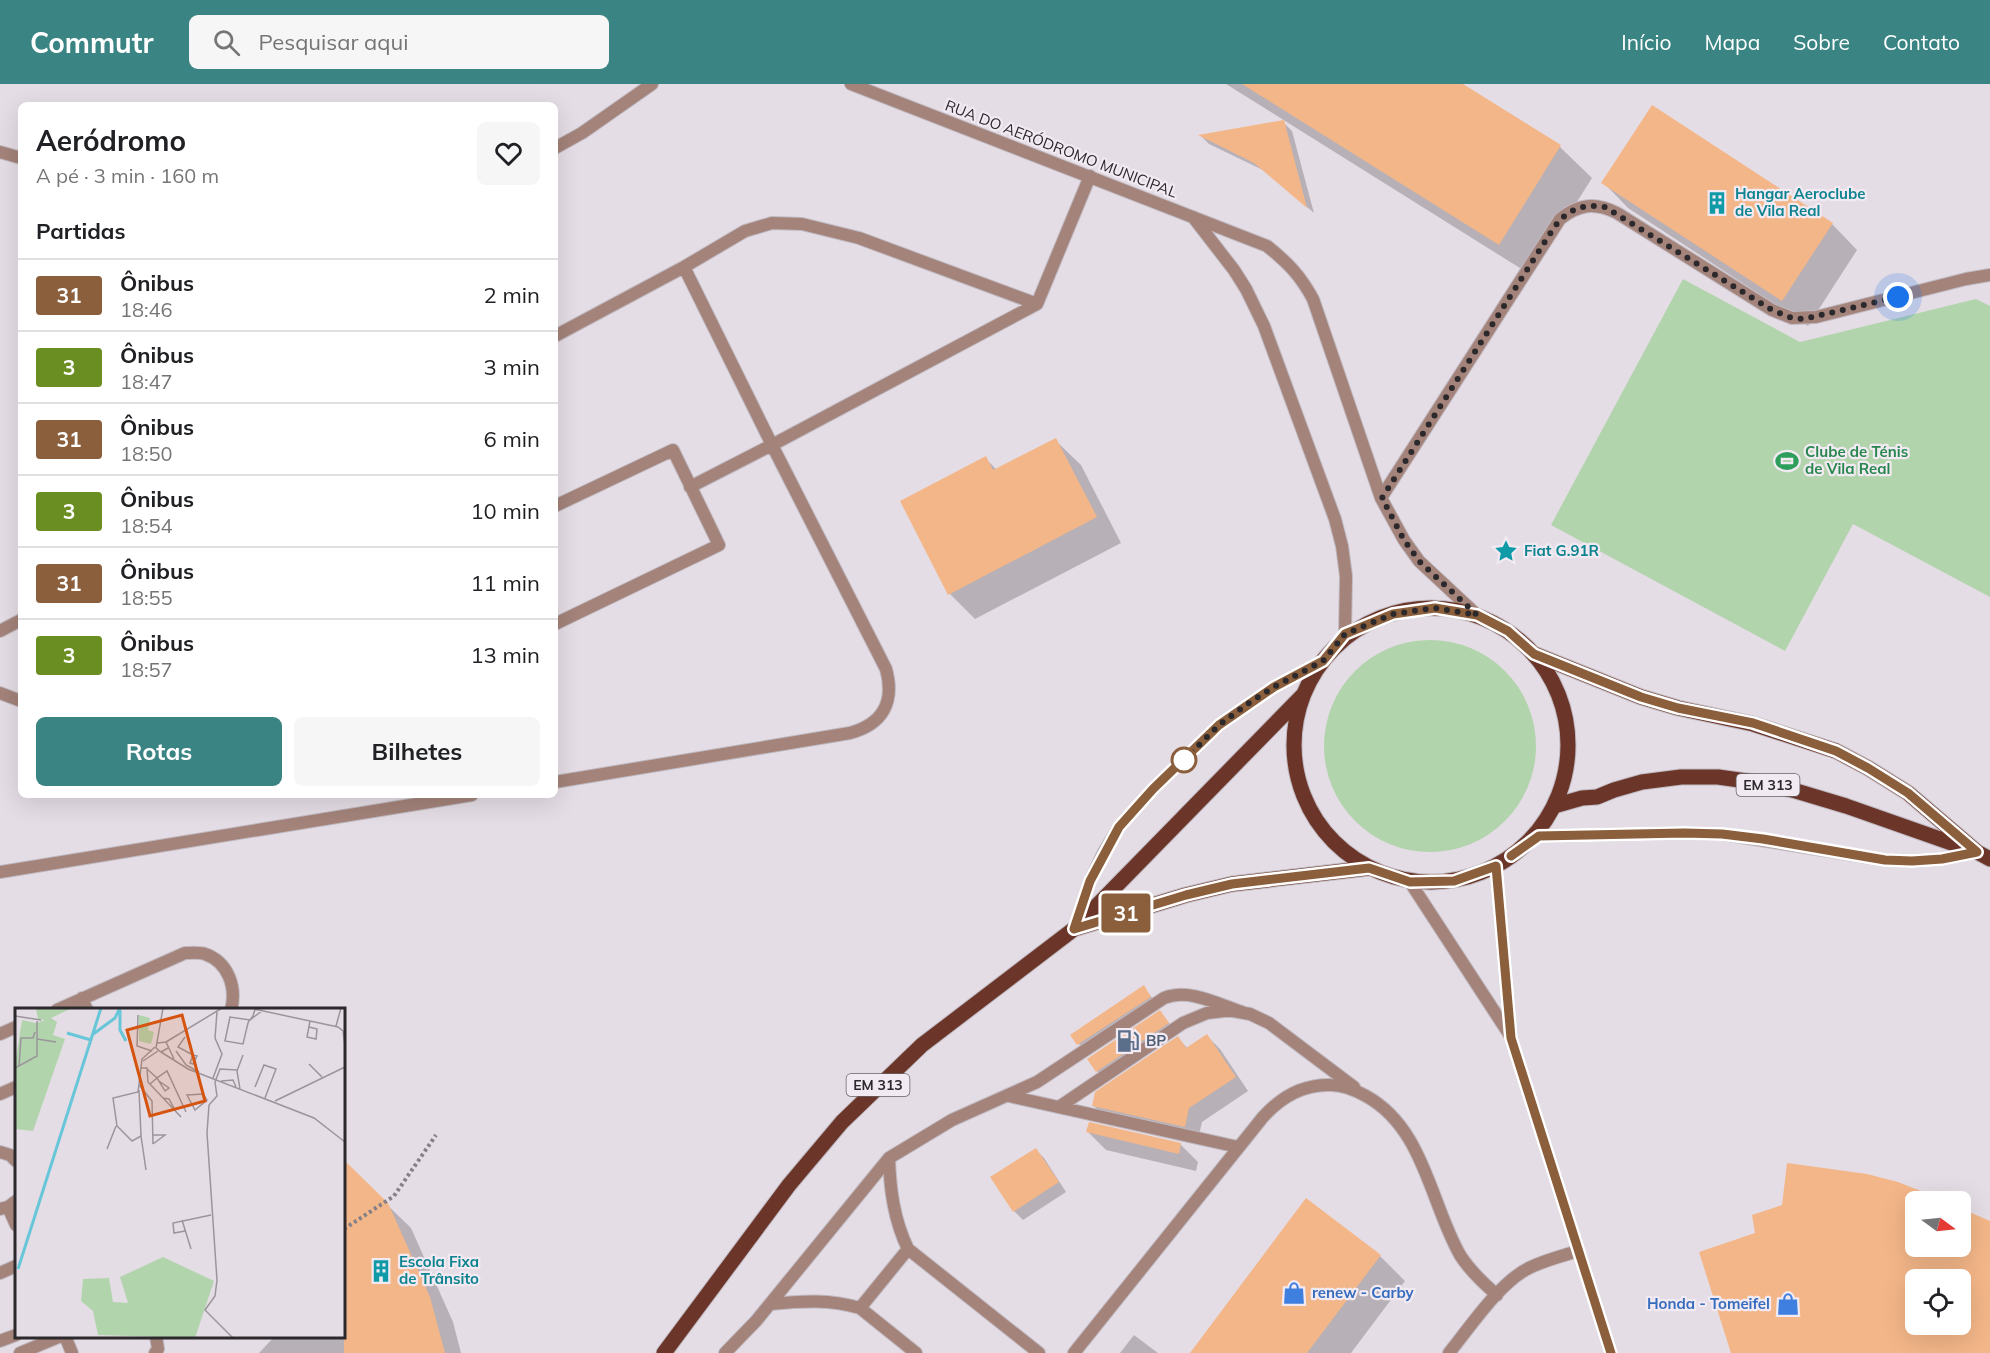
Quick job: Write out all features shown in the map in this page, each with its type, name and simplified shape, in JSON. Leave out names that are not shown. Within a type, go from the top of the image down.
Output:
[{"type":"main road","name":"EM 313","points":[[664,1353],[789,1185],[842,1122],[922,1045],[1074,929],[1303,695],[1323,661],[1345,634],[1393,614],[1435,608],[1477,615],[1508,631],[1534,654],[1556,688],[1568,727],[1567,767],[1554,806],[1539,836],[1496,866],[1454,881],[1410,882],[1369,868],[1336,844],[1311,812],[1297,775],[1294,735],[1303,695]]},
{"type":"main road","name":"EM 313","points":[[1534,654],[1641,697],[1678,708],[1753,723],[1836,751],[1908,793],[1983,855]]},
{"type":"main road","name":"EM 313","points":[[1554,806],[1642,783],[1681,777],[1718,777],[1796,791],[1846,806],[1983,855]]},
{"type":"main road","name":"EM 313","points":[[1074,929],[1186,895],[1232,884],[1369,868]]},
{"type":"street","points":[[558,146],[582,133],[652,84]]},
{"type":"street","name":"RUA DO AERÓDROMO MUNICIPAL","points":[[851,84],[1267,246],[1287,262],[1302,279],[1313,299],[1382,498],[1404,540],[1419,561],[1477,615]]},
{"type":"street","points":[[0,152],[18,157]]},
{"type":"street","points":[[690,487],[1037,304],[1090,176]]},
{"type":"street","points":[[1382,498],[1560,219],[1581,206],[1605,207],[1617,213],[1772,310],[1792,318],[1804,319],[1823,315],[1990,275]]},
{"type":"street","points":[[1192,216],[1234,270],[1264,326],[1335,519],[1346,576],[1345,634]]},
{"type":"street","points":[[558,334],[684,267],[745,231],[772,223],[802,224],[859,238],[1037,304]]},
{"type":"street","points":[[558,782],[850,734],[878,719],[884,711],[890,691],[886,669],[684,267]]},
{"type":"street","points":[[558,505],[673,450],[718,545],[558,623]]},
{"type":"street","points":[[0,632],[18,622]]},
{"type":"street","points":[[1074,929],[1090,881],[1104,852],[1119,827],[1153,789],[1219,725],[1274,687],[1323,661]]},
{"type":"street","points":[[0,693],[18,700]]},
{"type":"street","points":[[0,872],[454,798]]},
{"type":"street","points":[[1539,836],[1722,834],[1885,860],[1912,861],[1983,855]]},
{"type":"street","points":[[1496,866],[1511,1038],[1611,1353]]},
{"type":"street","points":[[1410,882],[1511,1038]]},
{"type":"street","points":[[66,1008],[84,1004],[185,953],[204,953],[221,963],[232,980],[232,1008]]},
{"type":"street","points":[[725,1353],[744,1335],[889,1158],[952,1120],[1047,1076],[1170,996],[1187,995],[1259,1018],[1382,1106],[1401,1127],[1423,1167],[1462,1257],[1481,1281],[1497,1295]]},
{"type":"street","points":[[1059,1107],[1191,1019],[1215,1011],[1242,1012]]},
{"type":"street","points":[[0,1034],[15,1027]]},
{"type":"street","points":[[1074,1353],[1271,1107],[1302,1089],[1314,1086],[1336,1085],[1369,1098]]},
{"type":"street","points":[[0,1094],[15,1087]]},
{"type":"street","points":[[1008,1096],[1238,1147]]},
{"type":"street","points":[[0,1152],[10,1155],[15,1160]]},
{"type":"street","points":[[889,1158],[895,1214],[908,1248],[1039,1353]]},
{"type":"street","points":[[8,1205],[15,1222]]},
{"type":"street","points":[[860,1308],[908,1248]]},
{"type":"street","points":[[1449,1353],[1497,1295],[1517,1276],[1531,1267],[1578,1251]]},
{"type":"street","points":[[0,1273],[15,1266]]},
{"type":"street","points":[[770,1304],[830,1301],[860,1308],[916,1353]]},
{"type":"street","points":[[0,1341],[15,1335]]},
{"type":"street","points":[[20,1353],[58,1338]]},
{"type":"street","points":[[64,1338],[72,1353]]},
{"type":"street","points":[[155,1353],[158,1349],[156,1338]]},
{"type":"path","points":[[345,1228],[394,1196],[436,1135]]},
{"type":"green space","name":"Clube de Ténis de Vila Real","points":[[1683,279],[1800,342],[1976,299],[1990,306],[1990,597],[1853,524],[1785,651],[1551,525]]},
{"type":"green space","points":[[1430,640],[1451,642],[1470,648],[1489,658],[1505,671],[1518,687],[1528,706],[1534,725],[1536,746],[1534,767],[1528,786],[1518,805],[1505,821],[1489,834],[1470,844],[1451,850],[1430,852],[1409,850],[1390,844],[1371,834],[1355,821],[1342,805],[1332,786],[1326,767],[1324,746],[1326,725],[1332,706],[1342,687],[1355,671],[1371,658],[1390,648],[1409,642]]},
{"type":"building","points":[[1242,84],[1463,84],[1561,145],[1499,245]]},
{"type":"building","name":"Hangar Aeroclube de Vila Real","points":[[1652,105],[1833,223],[1782,301],[1601,183]]},
{"type":"building","points":[[1284,120],[1307,208],[1254,163],[1198,135]]},
{"type":"building","points":[[1056,438],[1097,517],[948,595],[900,501],[986,456],[993,470]]},
{"type":"building","points":[[1144,985],[1151,997],[1077,1045],[1070,1035]]},
{"type":"building","points":[[1160,1010],[1169,1023],[1096,1072],[1087,1059]]},
{"type":"building","points":[[1207,1034],[1236,1077],[1189,1108],[1185,1127],[1092,1106],[1095,1092],[1178,1036],[1186,1048]]},
{"type":"building","points":[[1089,1122],[1181,1143],[1179,1154],[1086,1132]]},
{"type":"building","points":[[1036,1148],[1059,1182],[1013,1212],[990,1177]]},
{"type":"building","name":"Escola Fixa de Trânsito","points":[[345,1161],[388,1203],[430,1297],[445,1353],[344,1353]]},
{"type":"building","points":[[1787,1163],[1867,1174],[1920,1191],[1905,1191],[1905,1257],[1971,1257],[1971,1213],[1990,1221],[1990,1353],[1731,1353],[1699,1252],[1755,1233],[1752,1215],[1782,1205]]},
{"type":"building","points":[[1306,1198],[1381,1255],[1307,1353],[1190,1353]]},
{"type":"bus line","name":"31","points":[[1511,856],[1539,836],[1684,833],[1722,834],[1763,839],[1885,860],[1942,859],[1977,852],[1908,793],[1836,751],[1753,723],[1678,708],[1641,697],[1534,654],[1508,631],[1477,615],[1435,608],[1393,614],[1345,634],[1323,661],[1274,687],[1219,725],[1153,789],[1119,827],[1090,881],[1074,929],[1186,895],[1232,884],[1369,868],[1410,882],[1454,881],[1496,866],[1511,1038],[1611,1353]]},
{"type":"place","name":"Hangar Aeroclube de Vila Real","points":[[1717,203]]},
{"type":"place","name":"Clube de Ténis de Vila Real","points":[[1787,461]]},
{"type":"place","name":"Fiat G.91R","points":[[1506,551]]},
{"type":"place","name":"BP","points":[[1128,1041]]},
{"type":"place","name":"Escola Fixa de Trânsito","points":[[381,1271]]},
{"type":"place","name":"renew - Carby","points":[[1294,1293]]},
{"type":"place","name":"Honda - Tomeifel","points":[[1788,1304]]},
{"type":"route","points":[[1184,760],[1219,725],[1249,703],[1323,661],[1345,634],[1393,614],[1435,608],[1477,615],[1419,561],[1392,520],[1382,498],[1553,229],[1570,211],[1581,206],[1605,207],[1772,310],[1792,318],[1816,317],[1898,297]]}]
